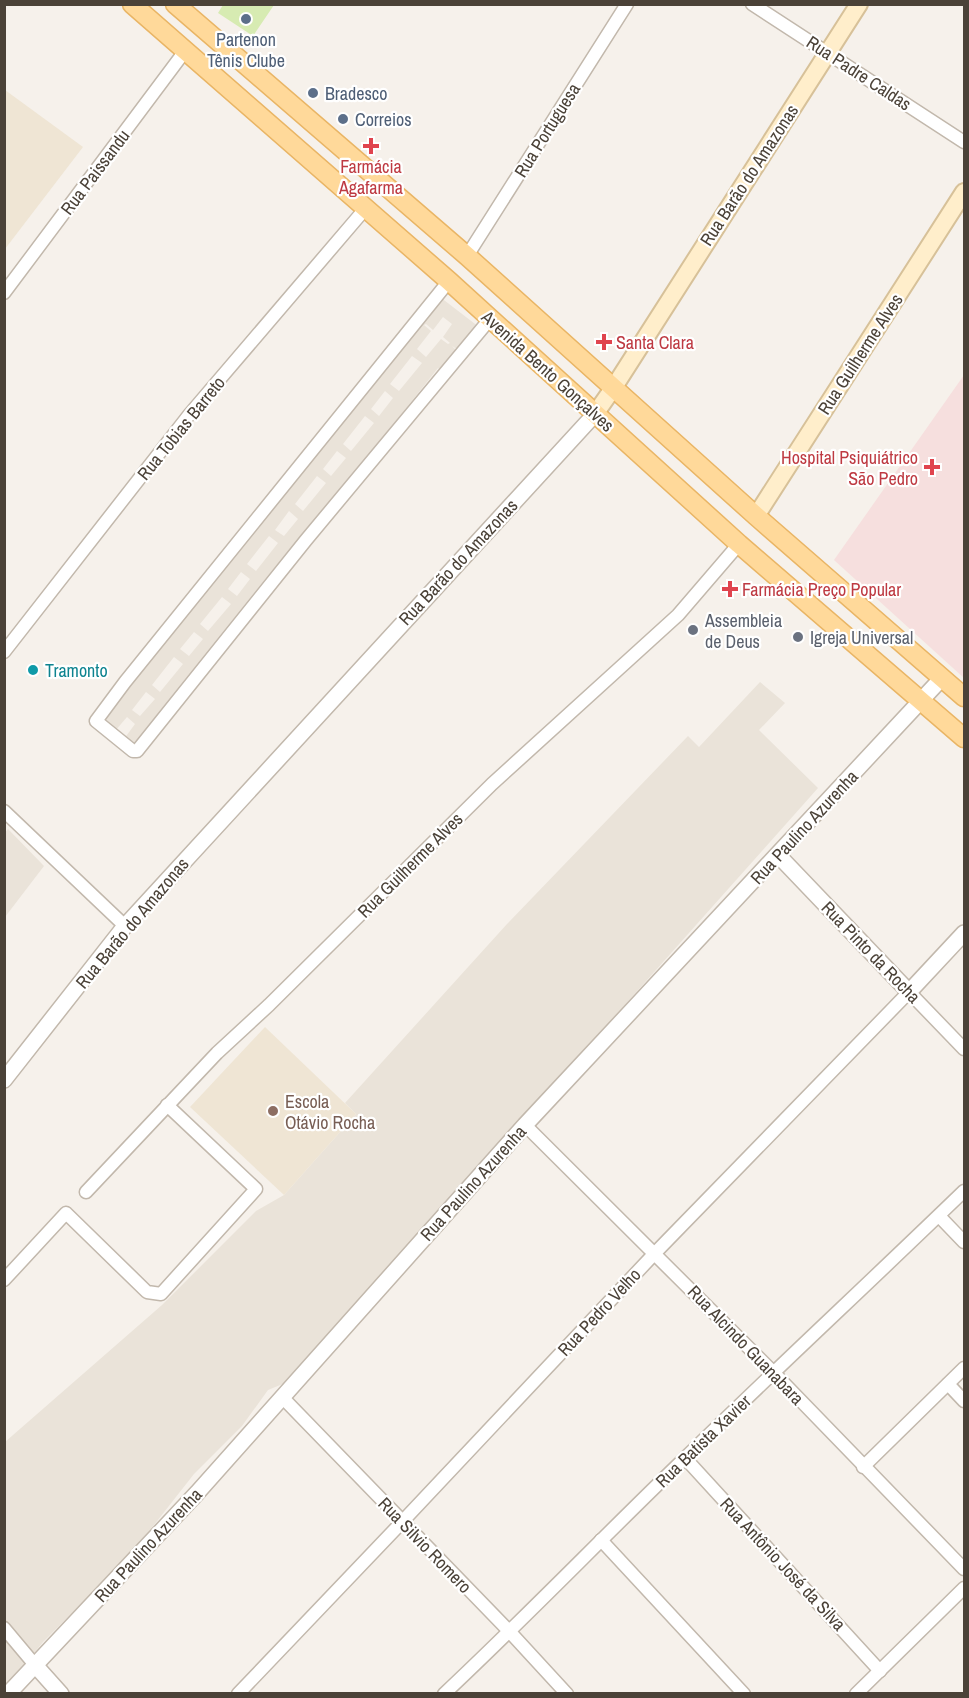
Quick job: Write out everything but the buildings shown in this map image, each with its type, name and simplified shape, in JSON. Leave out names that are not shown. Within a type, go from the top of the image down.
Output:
[{"type":"main road","name":"Avenida Bento Gonçalves","points":[[132,4],[449,281],[739,544],[964,738]]},
{"type":"main road","name":"Avenida Bento Gonçalves","points":[[175,4],[467,256],[756,516],[964,697]]},
{"type":"main road","name":"Rua Barão do Amazonas","points":[[595,414],[859,4]]},
{"type":"main road","name":"Rua Guilherme Alves","points":[[756,516],[964,192]]},
{"type":"street","name":"Rua Portuguesa","points":[[467,256],[627,4]]},
{"type":"street","name":"Rua Padre Caldas","points":[[752,4],[964,142]]},
{"type":"street","name":"Rua Paissandu","points":[[4,293],[185,51]]},
{"type":"street","name":"Rua Tobias Barreto","points":[[4,652],[189,415],[365,208]]},
{"type":"street","points":[[449,281],[96,721],[133,751],[137,751],[306,540],[490,319]]},
{"type":"street","name":"Rua Barão do Amazonas","points":[[4,1080],[125,926],[595,414]]},
{"type":"street","name":"Rua Guilherme Alves","points":[[86,1192],[217,1053],[269,1005],[492,784],[678,615],[739,544]]},
{"type":"street","name":"Rua Paulino Azurenha","points":[[8,1694],[189,1502],[525,1125],[942,678]]},
{"type":"street","points":[[4,811],[125,926]]},
{"type":"street","name":"Rua Pinto da Rocha","points":[[778,855],[964,1048]]},
{"type":"street","name":"Rua Pedro Velho","points":[[238,1694],[655,1252],[964,933]]},
{"type":"street","points":[[4,1280],[66,1213],[147,1292],[161,1294],[256,1189],[167,1105]]},
{"type":"street","name":"Rua Alcindo Guanabara","points":[[525,1125],[655,1252],[964,1569]]},
{"type":"street","name":"Rua Batista Xavier","points":[[444,1694],[510,1632],[773,1372],[964,1191]]},
{"type":"street","points":[[939,1216],[964,1242]]},
{"type":"street","points":[[863,1467],[964,1368]]},
{"type":"street","points":[[948,1384],[964,1401]]},
{"type":"street","name":"Rua Silvio Romero","points":[[283,1398],[567,1694]]},
{"type":"street","name":"Rua Antônio José da Silva","points":[[685,1458],[880,1671]]},
{"type":"street","points":[[601,1540],[744,1694]]},
{"type":"street","points":[[856,1694],[964,1588]]},
{"type":"street","points":[[4,1628],[61,1694]]},
{"type":"shaded area","points":[[5,90],[83,147],[5,249]]},
{"type":"shaded area","points":[[440,297],[479,327],[460,351],[452,346],[458,352],[443,372],[438,368],[137,748],[124,739],[135,724],[127,717],[115,731],[103,720]],"holes":[[[443,317],[452,324],[443,337],[450,343],[441,339],[426,357],[417,349],[431,331],[424,325],[426,324],[433,330]],[[412,356],[422,363],[399,391],[390,384]],[[385,391],[393,398],[379,416],[371,409]],[[365,416],[374,423],[351,451],[343,444]],[[337,451],[346,458],[331,476],[323,469]],[[317,476],[326,483],[303,511],[295,504]],[[289,511],[298,519],[284,536],[275,530]],[[269,536],[278,543],[256,571],[247,564]],[[241,572],[250,579],[237,596],[228,589]],[[222,597],[231,604],[208,631],[200,624]],[[194,632],[203,639],[189,656],[180,649]],[[174,657],[183,664],[160,692],[152,685]],[[146,692],[155,699],[140,716],[132,710]]]},
{"type":"shaded area","name":"Hospital Psiquiátrico São Pedro","points":[[964,375],[964,678],[834,560]]},
{"type":"shaded area","points":[[760,682],[785,703],[759,730],[818,788],[290,1381],[268,1390],[242,1426],[194,1474],[132,1553],[43,1642],[5,1689],[5,1442],[162,1305],[256,1211],[284,1195],[356,1114],[345,1103],[507,924],[688,736],[699,747]]},
{"type":"shaded area","points":[[8,829],[44,866],[5,917],[4,834]]},
{"type":"shaded area","name":"Escola Otávio Rocha","points":[[265,1027],[356,1114],[284,1195],[190,1107]]},
{"type":"green space","name":"Partenon Tênis Clube","points":[[223,5],[274,5],[253,36],[218,13]]},
{"type":"place","name":"Partenon Tênis Clube","points":[[246,19]]},
{"type":"place","name":"Bradesco","points":[[313,93]]},
{"type":"place","name":"Correios","points":[[343,119]]},
{"type":"place","name":"Farmácia Agafarma","points":[[371,146]]},
{"type":"place","name":"Santa Clara","points":[[604,342]]},
{"type":"place","name":"Hospital Psiquiátrico São Pedro","points":[[932,467]]},
{"type":"place","name":"Farmácia Preço Popular","points":[[730,589]]},
{"type":"place","name":"Assembleia de Deus","points":[[693,630]]},
{"type":"place","name":"Igreja Universal","points":[[798,637]]},
{"type":"place","name":"Tramonto","points":[[33,670]]},
{"type":"place","name":"Escola Otávio Rocha","points":[[273,1111]]}]
